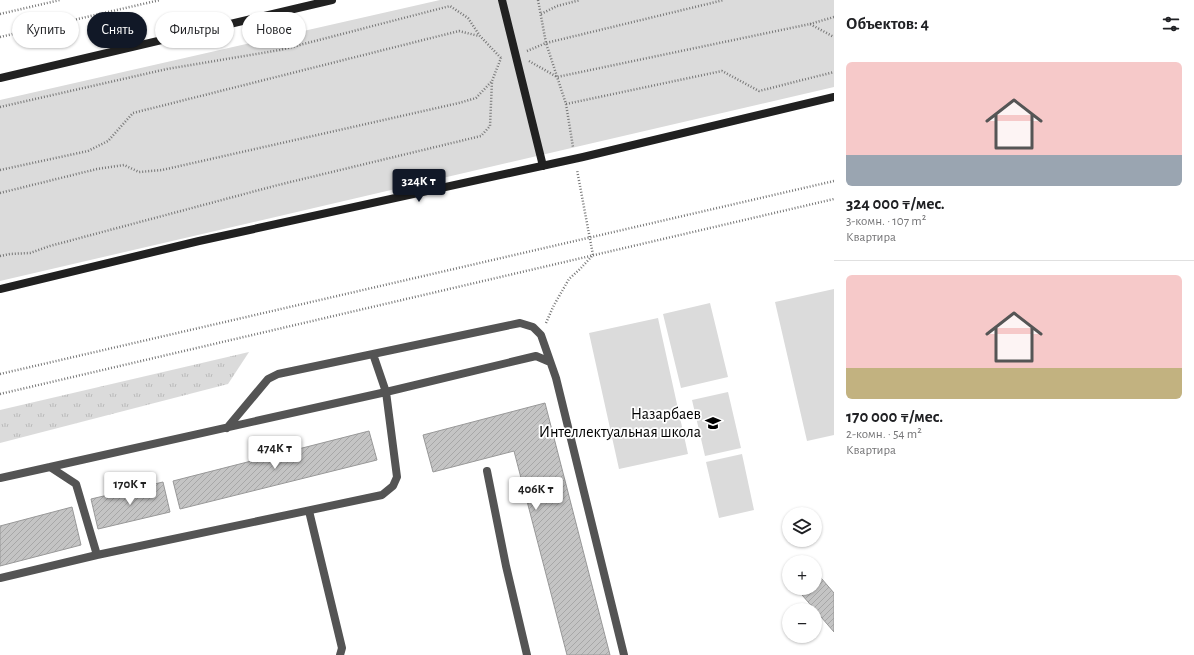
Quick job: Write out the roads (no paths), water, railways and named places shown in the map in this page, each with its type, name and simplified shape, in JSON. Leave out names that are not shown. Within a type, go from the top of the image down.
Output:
[{"type":"main road","points":[[0,78],[332,0]]},
{"type":"main road","points":[[502,0],[543,166]]},
{"type":"main road","points":[[0,289],[199,242],[543,166],[834,97]]},
{"type":"lane","points":[[227,428],[268,379],[278,374],[520,323],[533,327],[541,335],[556,378],[624,655]]},
{"type":"lane","points":[[0,578],[97,555],[382,495],[393,486],[396,477],[386,392],[372,354]]},
{"type":"lane","points":[[0,478],[386,392],[536,356],[550,362]]},
{"type":"lane","points":[[50,467],[76,484],[97,555]]},
{"type":"lane","points":[[487,471],[506,566],[527,655]]},
{"type":"lane","points":[[309,511],[342,648],[340,655]]},
{"type":"place","name":"Назарбаев Интеллектуальная школа","points":[[713,423]]}]
